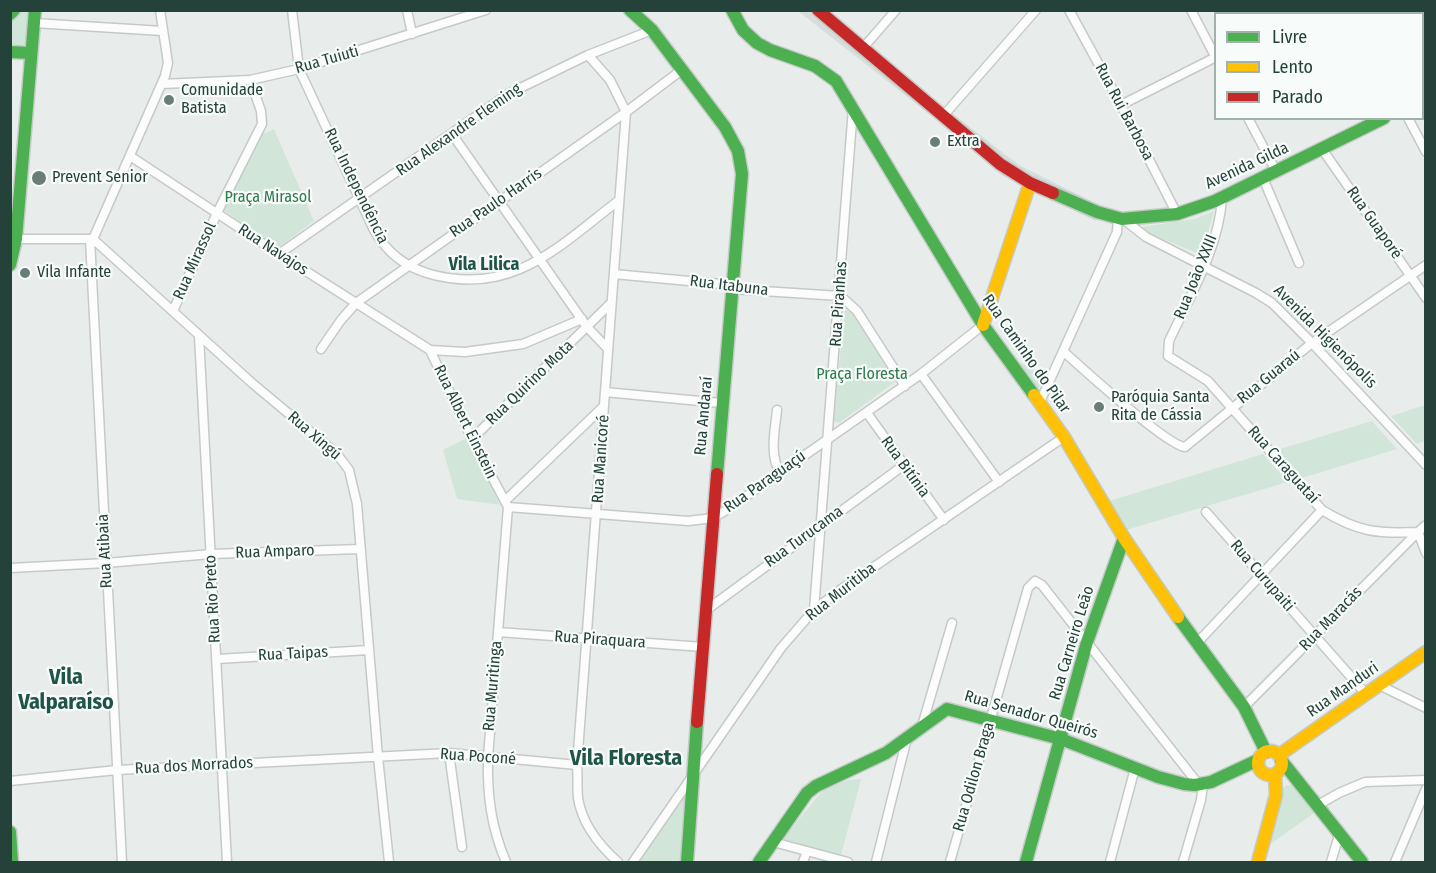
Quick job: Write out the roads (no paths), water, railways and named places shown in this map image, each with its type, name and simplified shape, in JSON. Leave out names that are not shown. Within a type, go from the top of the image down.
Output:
[{"type":"main road","points":[[10,14],[14,10]]},
{"type":"main road","name":"Rua Andaraí","points":[[630,10],[652,30],[725,127],[738,151],[742,174],[721,403],[687,862]]},
{"type":"main road","name":"Rua Caminho do Pilar","points":[[732,10],[743,30],[757,43],[826,72],[836,81],[983,325],[1064,437],[1124,538],[1196,644],[1244,706],[1261,761]]},
{"type":"main road","name":"Avenida Higienópolis","points":[[818,10],[999,164],[1030,183],[1070,201],[1120,218]]},
{"type":"main road","points":[[10,265],[36,15]]},
{"type":"main road","points":[[10,52],[31,53]]},
{"type":"main road","name":"Avenida Gilda","points":[[1120,218],[1177,214],[1222,198],[1380,120]]},
{"type":"main road","points":[[983,325],[1030,183]]},
{"type":"main road","name":"Rua Carneiro Leão","points":[[1026,862],[1087,642],[1124,538]]},
{"type":"main road","name":"Rua Manduri","points":[[1280,758],[1425,652]]},
{"type":"main road","name":"Rua Senador Queirós","points":[[759,862],[807,793],[816,786],[886,753],[947,709],[1095,750],[1135,768],[1182,783],[1201,784]]},
{"type":"main road","points":[[1201,784],[1261,761],[1273,752],[1302,784],[1362,862]]},
{"type":"main road","points":[[1261,761],[1269,775],[1276,773],[1281,767],[1280,758]]},
{"type":"main road","points":[[1276,773],[1302,784]]},
{"type":"main road","points":[[1258,862],[1277,792],[1276,773]]},
{"type":"main road","points":[[10,832],[12,862]]},
{"type":"street","points":[[13,240],[91,239],[162,84],[168,63],[160,10]]},
{"type":"street","name":"Rua Independência","points":[[292,10],[299,69],[374,230],[384,245],[407,266],[449,279],[474,281],[512,274],[540,261],[618,201]]},
{"type":"street","points":[[407,10],[412,34]]},
{"type":"street","name":"Rua Tuiuti","points":[[162,84],[250,80],[299,69],[486,10]]},
{"type":"street","points":[[863,48],[896,10]]},
{"type":"street","points":[[944,115],[1036,10]]},
{"type":"street","name":"Rua Rui Barbosa","points":[[1069,10],[1177,214]]},
{"type":"street","points":[[1191,10],[1214,55]]},
{"type":"street","points":[[36,15],[163,31]]},
{"type":"street","name":"Rua Alexandre Fleming","points":[[279,254],[492,105],[523,86],[588,55],[652,30]]},
{"type":"street","points":[[588,55],[610,81],[626,112]]},
{"type":"street","points":[[1121,105],[1214,58]]},
{"type":"street","name":"Rua Paulo Harris","points":[[321,349],[356,303],[683,69]]},
{"type":"street","name":"Rua Mirassol","points":[[173,311],[262,124],[262,116],[250,80]]},
{"type":"street","name":"Rua Piranhas","points":[[814,610],[853,106]]},
{"type":"street","name":"Rua Manicoré","points":[[618,862],[604,849],[583,813],[578,798],[577,765],[626,112]]},
{"type":"street","points":[[1249,120],[1276,171]]},
{"type":"street","points":[[1409,120],[1425,152]]},
{"type":"street","points":[[452,134],[540,261],[585,323],[607,348]]},
{"type":"street","points":[[850,141],[870,135]]},
{"type":"street","name":"Rua Guaporé","points":[[1322,149],[1425,297]]},
{"type":"street","name":"Rua Navajos","points":[[129,156],[356,303]]},
{"type":"street","points":[[1263,178],[1299,263]]},
{"type":"street","name":"Rua João XXIII","points":[[1168,356],[1169,341],[1210,252],[1222,198]]},
{"type":"street","points":[[1040,402],[1117,232],[1120,218]]},
{"type":"street","name":"Avenida Higienópolis","points":[[1120,218],[1146,237],[1272,303],[1425,465]]},
{"type":"street","name":"Rua Xingú","points":[[91,239],[345,463],[352,479],[357,504],[389,862]]},
{"type":"street","name":"Rua Atibaia","points":[[91,239],[123,862]]},
{"type":"street","name":"Rua Guaraú","points":[[1063,351],[1157,431],[1185,447],[1231,407],[1312,343],[1425,265]]},
{"type":"street","name":"Rua Itabuna","points":[[614,273],[721,284],[732,289],[840,296]]},
{"type":"street","points":[[840,296],[857,311],[905,386]]},
{"type":"street","name":"Rua Albert Einstein","points":[[356,303],[430,350],[472,439],[507,504]]},
{"type":"street","name":"Rua Quirino Mota","points":[[472,439],[585,323],[611,303]]},
{"type":"street","points":[[430,350],[465,352],[523,344],[585,323]]},
{"type":"street","name":"Rua Paraguaçú","points":[[507,504],[688,521],[712,518],[729,509],[905,386],[983,325]]},
{"type":"street","name":"Rua Rio Preto","points":[[199,336],[227,862]]},
{"type":"street","name":"Rua Caraguataí","points":[[1168,356],[1203,378],[1322,510],[1336,519],[1361,529],[1387,533],[1418,532]]},
{"type":"street","points":[[921,374],[999,482]]},
{"type":"street","points":[[606,392],[721,403]]},
{"type":"street","points":[[507,504],[604,406]]},
{"type":"street","points":[[777,410],[773,454],[775,465],[780,473]]},
{"type":"street","name":"Rua Bitínia","points":[[867,413],[944,520]]},
{"type":"street","name":"Rua Muritiba","points":[[633,862],[781,648],[814,610],[1064,437]]},
{"type":"street","name":"Rua Turucama","points":[[705,611],[904,465]]},
{"type":"street","name":"Rua Muritinga","points":[[506,862],[492,823],[488,757],[507,504]]},
{"type":"street","points":[[1196,644],[1322,510]]},
{"type":"street","name":"Rua Curupaiti","points":[[1206,512],[1366,694]]},
{"type":"street","name":"Rua Maracás","points":[[1244,706],[1425,525]]},
{"type":"street","points":[[1418,532],[1425,554]]},
{"type":"street","name":"Rua Amparo","points":[[10,568],[211,554],[360,549]]},
{"type":"street","name":"Rua Odilon Braga","points":[[950,862],[1031,583],[1035,581],[1042,585],[1087,642]]},
{"type":"street","points":[[922,726],[952,622]]},
{"type":"street","name":"Rua Piraquara","points":[[498,632],[703,647]]},
{"type":"street","points":[[1087,642],[1201,784],[1201,800],[1183,862]]},
{"type":"street","name":"Rua Taipas","points":[[217,658],[369,650]]},
{"type":"street","points":[[1379,685],[1425,708]]},
{"type":"street","points":[[876,862],[908,736]]},
{"type":"street","points":[[449,753],[462,847]]},
{"type":"street","name":"Rua Poconé","points":[[378,756],[449,753],[577,765]]},
{"type":"street","name":"Rua dos Morrados","points":[[10,781],[117,770],[378,756]]},
{"type":"street","points":[[1110,862],[1135,768]]},
{"type":"street","points":[[1318,805],[1365,782],[1425,780]]},
{"type":"street","points":[[1395,862],[1425,789]]},
{"type":"street","points":[[1331,862],[1339,835]]},
{"type":"street","points":[[773,842],[848,862]]},
{"type":"street","points":[[803,862],[807,851]]},
{"type":"street","points":[[378,862],[389,862]]},
{"type":"place","name":"Comunidade Batista","points":[[169,100]]},
{"type":"place","name":"Extra","points":[[935,142]]},
{"type":"place","name":"Prevent Senior","points":[[39,178]]},
{"type":"place","name":"Vila Infante","points":[[25,273]]},
{"type":"place","name":"Paróquia Santa Rita de Cássia","points":[[1099,407]]},
{"type":"district","name":"Vila Lilica","points":[[484,265]]},
{"type":"district","name":"Vila Valparaíso","points":[[66,690]]},
{"type":"district","name":"Vila Floresta","points":[[626,759]]},
{"type":"park label","name":"Praça Mirasol","points":[[268,198]]},
{"type":"park label","name":"Praça Floresta","points":[[862,375]]}]
